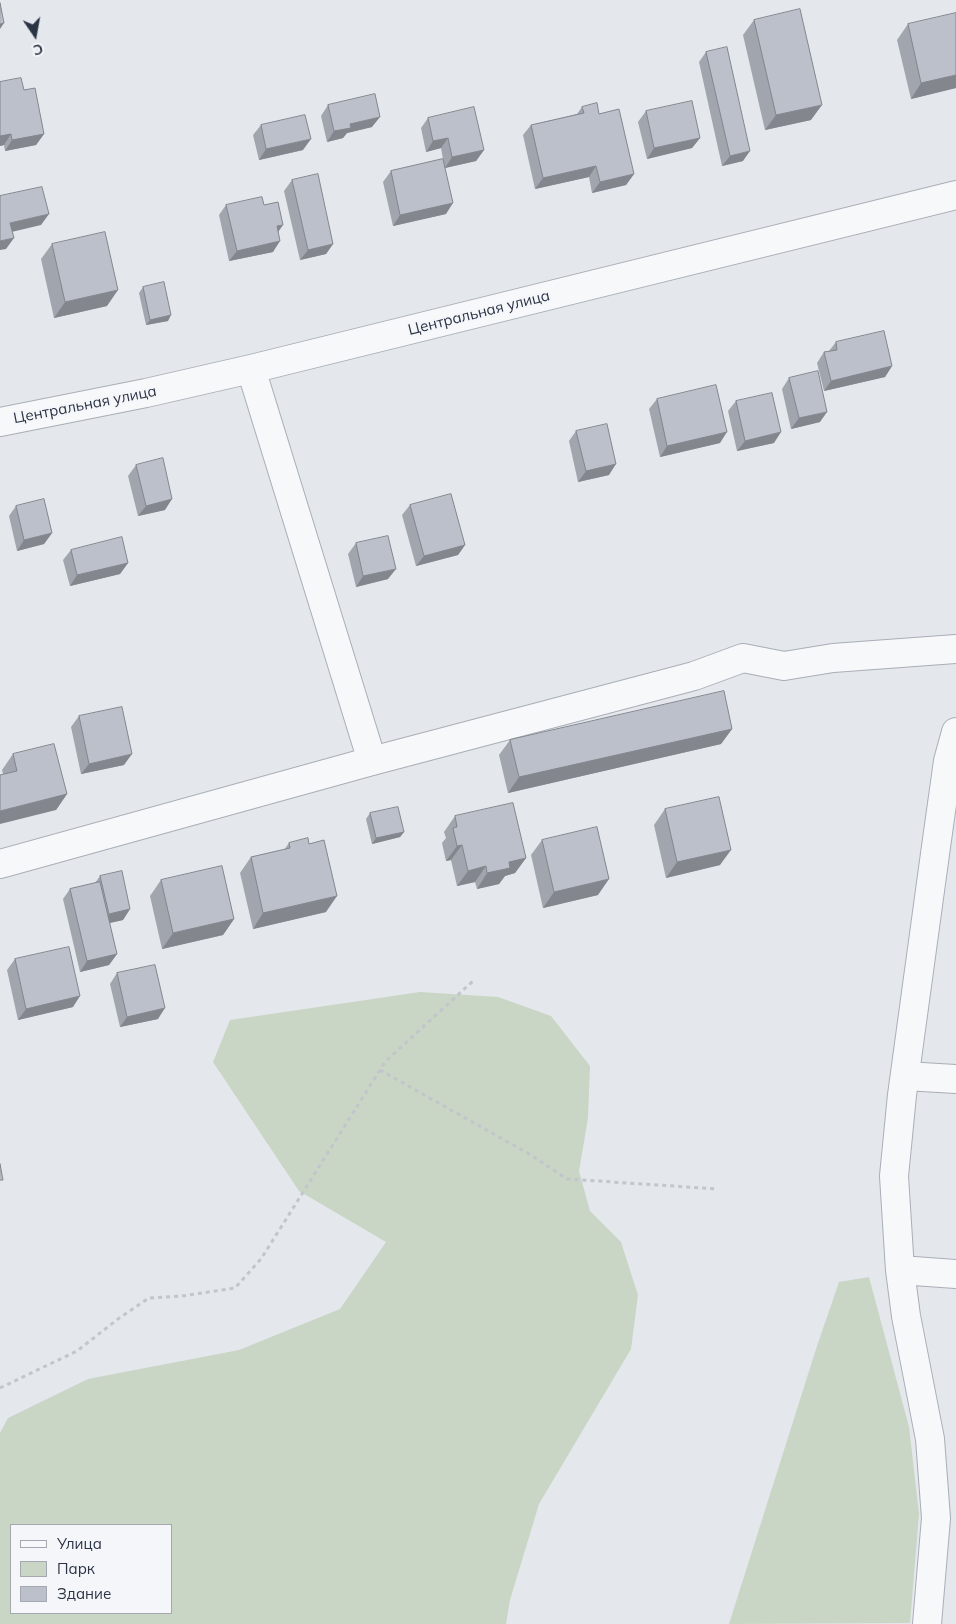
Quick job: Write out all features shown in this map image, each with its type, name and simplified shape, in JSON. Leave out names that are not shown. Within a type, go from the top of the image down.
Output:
[{"type":"street","name":"Центральная улица","points":[[0,422],[146,393],[251,369],[956,195]]},
{"type":"street","points":[[251,369],[372,761]]},
{"type":"street","points":[[0,864],[372,761],[694,676],[743,658],[784,666],[833,658],[956,649]]},
{"type":"street","points":[[927,1624],[936,1518],[930,1439],[906,1316],[900,1270],[894,1176],[905,1076],[946,855],[948,761],[956,732]]},
{"type":"street","points":[[905,1076],[956,1079]]},
{"type":"street","points":[[900,1270],[956,1274]]},
{"type":"path","points":[[0,1388],[77,1351],[149,1298],[182,1296],[235,1288],[262,1259],[385,1062],[473,981]]},
{"type":"path","points":[[380,1070],[531,1155],[567,1179],[718,1189]]},
{"type":"green space","points":[[420,992],[498,997],[551,1016],[590,1066],[588,1118],[579,1171],[590,1211],[621,1242],[638,1295],[631,1349],[539,1504],[510,1600],[506,1624],[0,1624],[0,1433],[8,1418],[88,1379],[239,1350],[340,1309],[386,1242],[299,1191],[213,1062],[230,1020]]},
{"type":"green space","points":[[869,1277],[909,1427],[919,1514],[910,1623],[729,1624],[839,1282]]},
{"type":"building","points":[[0,3],[4,23],[0,24]]},
{"type":"building","points":[[800,9],[822,105],[776,115],[754,20]]},
{"type":"building","points":[[956,13],[956,75],[921,83],[908,24]]},
{"type":"building","points":[[727,47],[750,151],[730,156],[706,52]]},
{"type":"building","points":[[21,78],[24,90],[35,88],[44,134],[12,140],[11,134],[0,136],[0,82]]},
{"type":"building","points":[[375,94],[380,117],[350,124],[351,128],[334,131],[328,105]]},
{"type":"building","points":[[692,101],[700,138],[654,148],[646,111]]},
{"type":"building","points":[[597,103],[599,114],[619,109],[634,174],[600,182],[596,166],[543,178],[531,125],[584,113],[582,107]]},
{"type":"building","points":[[474,107],[484,150],[452,157],[448,138],[433,141],[428,118]]},
{"type":"building","points":[[305,115],[311,139],[266,149],[261,125]]},
{"type":"building","points":[[443,159],[453,203],[400,215],[391,171]]},
{"type":"building","points":[[318,174],[333,244],[308,250],[292,180]]},
{"type":"building","points":[[42,187],[49,214],[10,223],[14,238],[0,241],[0,196]]},
{"type":"building","points":[[262,197],[264,205],[278,202],[283,225],[277,226],[280,241],[237,251],[226,205]]},
{"type":"building","points":[[105,232],[118,290],[65,302],[52,244]]},
{"type":"building","points":[[164,282],[171,315],[150,320],[143,287]]},
{"type":"building","points":[[884,331],[892,366],[831,381],[824,352],[837,350],[836,342]]},
{"type":"building","points":[[818,371],[827,412],[799,418],[789,378]]},
{"type":"building","points":[[716,385],[727,432],[667,446],[657,399]]},
{"type":"building","points":[[772,393],[781,432],[745,441],[736,401]]},
{"type":"building","points":[[607,424],[616,464],[586,471],[576,431]]},
{"type":"building","points":[[163,458],[172,499],[146,506],[136,465]]},
{"type":"building","points":[[451,494],[465,545],[424,556],[410,505]]},
{"type":"building","points":[[44,499],[52,533],[24,540],[16,506]]},
{"type":"building","points":[[388,536],[396,569],[363,576],[356,543]]},
{"type":"building","points":[[122,537],[128,563],[77,575],[71,550]]},
{"type":"building","points":[[724,691],[732,729],[519,777],[510,740]]},
{"type":"building","points":[[122,707],[132,754],[89,764],[79,716]]},
{"type":"building","points":[[54,744],[67,794],[0,811],[0,775],[17,771],[13,754]]},
{"type":"building","points":[[719,797],[731,850],[677,862],[665,809]]},
{"type":"building","points":[[513,803],[526,858],[509,862],[510,868],[487,873],[486,866],[468,871],[462,845],[457,846],[453,828],[457,827],[455,816]]},
{"type":"building","points":[[398,807],[404,832],[376,838],[370,813]]},
{"type":"building","points":[[597,827],[609,879],[554,892],[542,840]]},
{"type":"building","points":[[308,838],[309,844],[324,840],[337,896],[263,913],[251,857],[290,848],[289,843]]},
{"type":"building","points":[[222,866],[234,919],[173,933],[161,880]]},
{"type":"building","points":[[122,871],[130,909],[109,914],[100,876]]},
{"type":"building","points":[[100,882],[117,954],[87,961],[70,889]]},
{"type":"building","points":[[69,947],[80,996],[26,1009],[15,959]]},
{"type":"building","points":[[155,965],[165,1008],[127,1017],[117,973]]},
{"type":"building","points":[[0,1164],[3,1180],[0,1180]]}]
